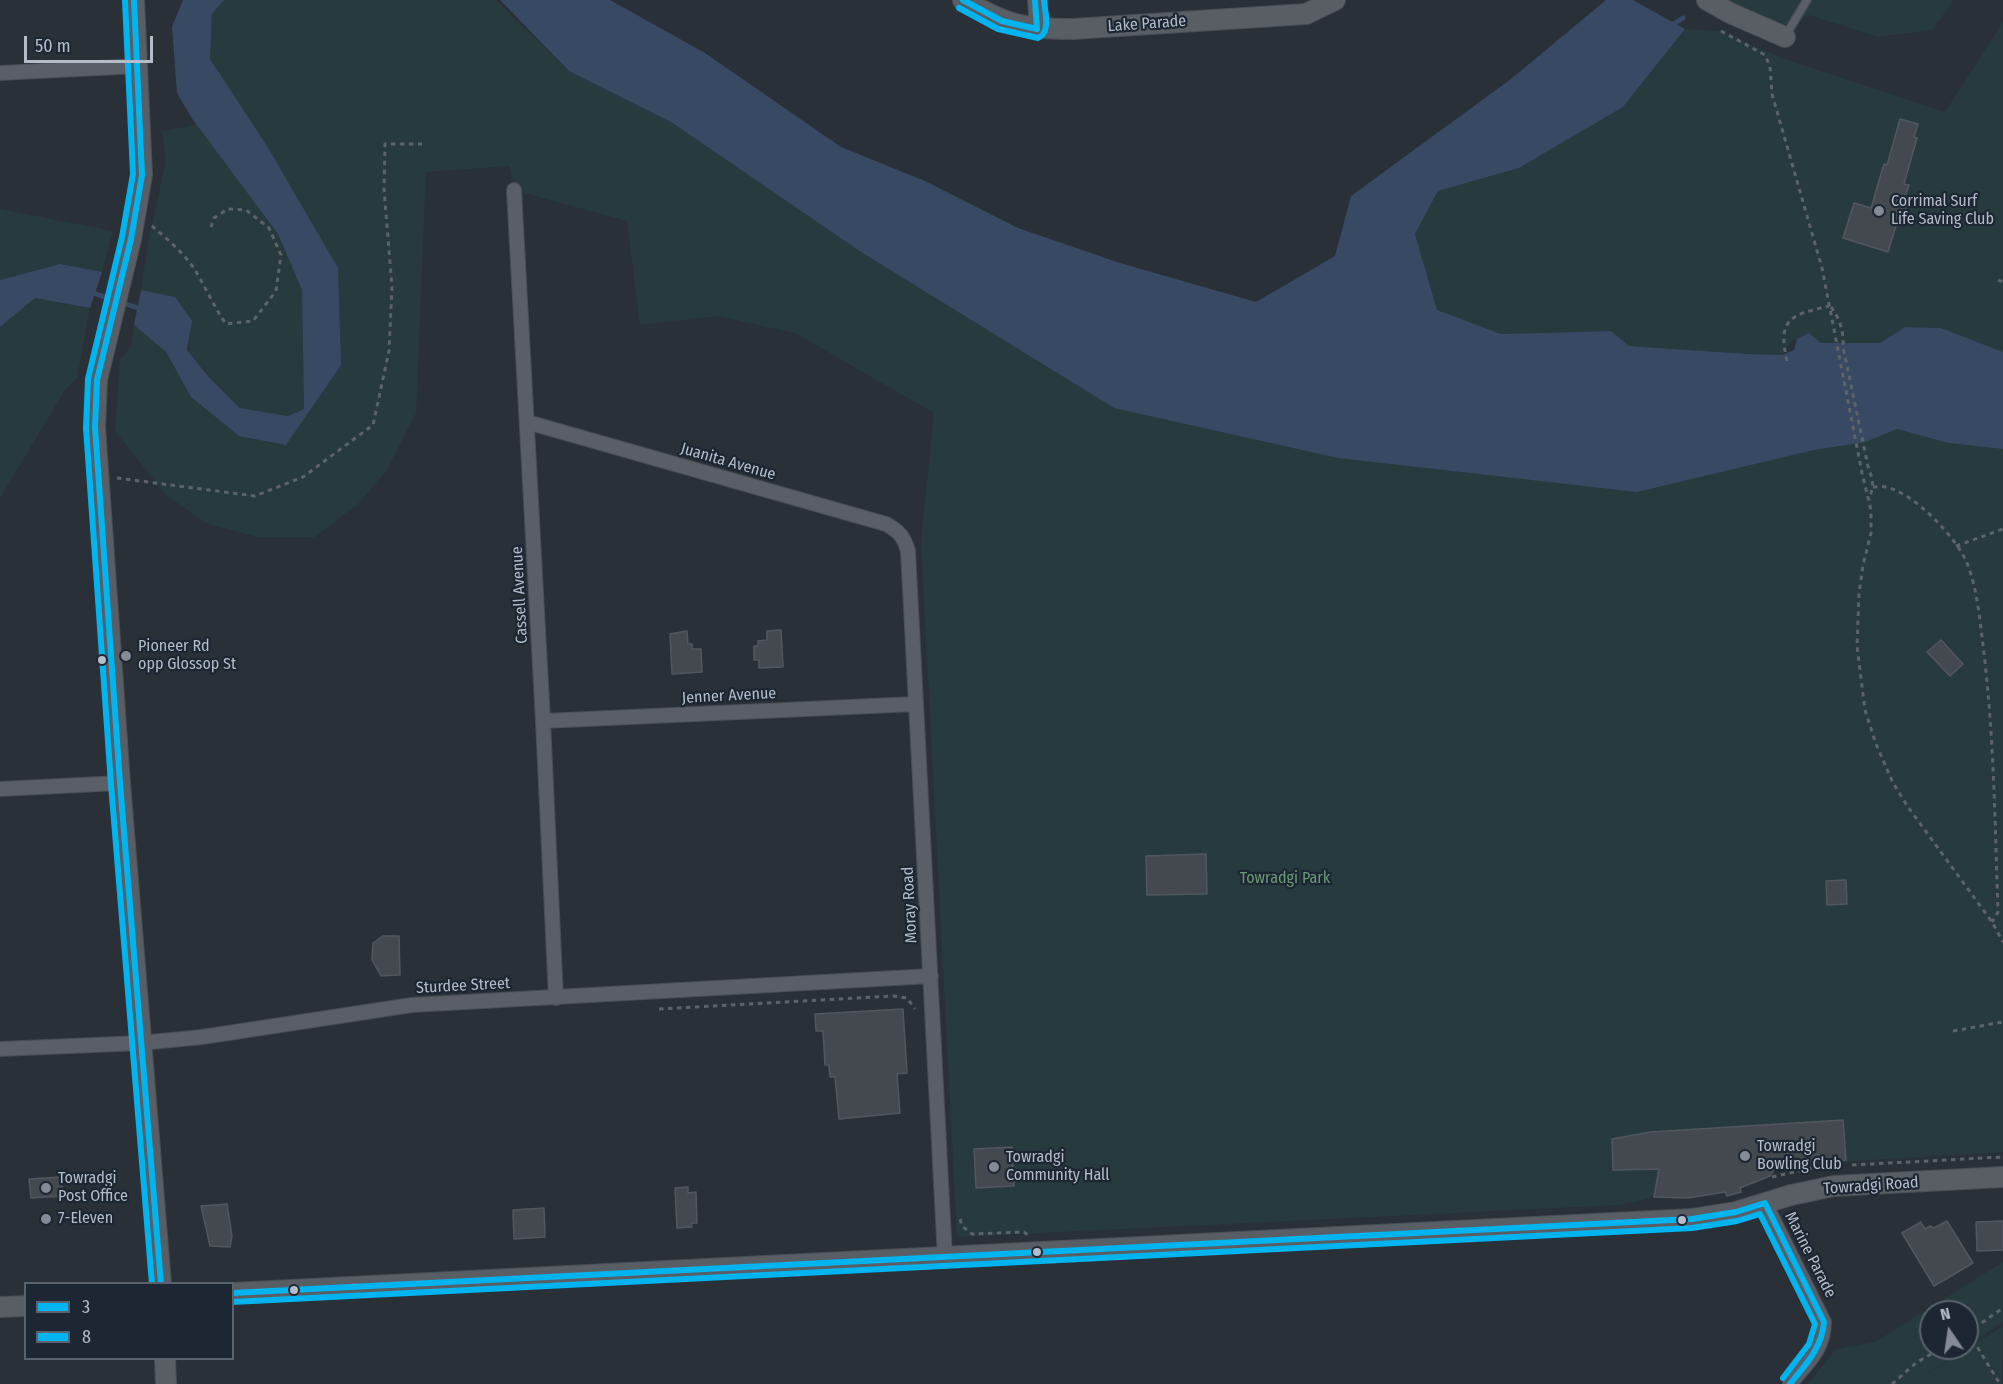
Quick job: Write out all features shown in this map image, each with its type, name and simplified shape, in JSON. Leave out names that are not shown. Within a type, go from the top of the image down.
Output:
[{"type":"main road","points":[[134,0],[142,175],[137,213],[95,401],[98,476],[120,783],[161,1282]]},
{"type":"main road","name":"Lake Parade","points":[[963,0],[1002,21],[1037,29],[1072,29],[1306,7],[1335,0]]},
{"type":"main road","points":[[1707,0],[1730,13],[1785,37]]},
{"type":"main road","name":"Towradgi Road","points":[[234,1293],[1692,1219],[1736,1212],[1834,1186],[2003,1177]]},
{"type":"main road","points":[[0,1307],[24,1306]]},
{"type":"main road","points":[[165,1360],[166,1384]]},
{"type":"street","points":[[1035,0],[1037,29]]},
{"type":"street","points":[[0,73],[138,66]]},
{"type":"street","name":"Cassell Avenue","points":[[514,190],[556,998]]},
{"type":"street","name":"Juanita Avenue","points":[[526,422],[886,524],[897,530],[904,538],[908,550]]},
{"type":"street","name":"Moray Road","points":[[908,550],[945,1258]]},
{"type":"street","name":"Jenner Avenue","points":[[543,721],[916,704]]},
{"type":"street","points":[[0,789],[120,783]]},
{"type":"street","name":"Sturdee Street","points":[[0,1049],[141,1043],[246,1032],[412,1005],[931,976]]},
{"type":"street","name":"Marine Parade","points":[[1765,1203],[1824,1322],[1822,1341],[1817,1351],[1790,1384]]},
{"type":"lane","points":[[1785,37],[1807,0]]},
{"type":"path","points":[[1720,30],[1765,55],[1770,66],[1772,93],[1822,268],[1869,501],[1871,533],[1859,594],[1857,646],[1865,710],[1876,744],[1893,783],[1992,922],[2003,942]]},
{"type":"path","points":[[98,476],[255,496],[303,477],[373,425],[388,351],[392,287],[384,189],[385,144],[422,144]]},
{"type":"path","points":[[137,213],[174,245],[195,269],[211,302],[226,324],[253,321],[276,291],[281,255],[268,228],[246,210],[228,209],[214,218],[211,227]]},
{"type":"path","points":[[1998,280],[2003,282]]},
{"type":"path","points":[[1829,306],[1837,315],[1844,334],[1843,347],[1872,477],[1873,487],[1869,501]]},
{"type":"path","points":[[1787,361],[1783,334],[1789,323],[1797,315],[1829,306]]},
{"type":"path","points":[[1873,487],[1886,486],[1929,513],[1948,533],[1967,563],[1979,609],[1990,702],[1998,912],[1992,922]]},
{"type":"path","points":[[1956,546],[2003,529]]},
{"type":"path","points":[[659,1009],[894,996],[907,998],[917,1013]]},
{"type":"path","points":[[1953,1031],[2003,1022]]},
{"type":"path","points":[[959,1209],[962,1226],[968,1232],[977,1234],[1024,1232],[1030,1238],[1032,1254]]},
{"type":"path","points":[[1979,1324],[2003,1308]]},
{"type":"path","points":[[1979,1350],[2000,1384]]},
{"type":"path","points":[[1892,1384],[1921,1360]]},
{"type":"green space","name":"Towradgi Park","points":[[224,0],[496,0],[569,71],[671,122],[861,252],[1114,408],[1897,429],[1948,443],[2003,449],[2003,1152],[1806,1164],[1620,1205],[957,1237],[921,541],[934,413],[795,333],[718,316],[640,325],[627,221],[514,190],[510,166],[426,172],[416,413],[387,470],[359,503],[315,537],[258,537],[208,524],[166,495],[115,431],[120,360],[131,346],[134,325],[166,352],[191,397],[239,436],[308,408],[302,206],[210,59],[212,14]]},
{"type":"green space","points":[[1722,0],[1954,0],[1932,30],[1878,37],[1809,15],[1771,31]]},
{"type":"green space","points":[[2003,22],[2003,352],[1941,328],[1905,327],[1880,343],[1821,343],[1809,333],[1791,342],[1782,355],[1629,346],[1611,331],[1501,334],[1437,310],[1415,234],[1438,191],[1519,168],[1623,107],[1685,29],[1721,31],[1784,59],[1945,112]]},
{"type":"green space","points":[[196,124],[278,234],[302,290],[304,409],[288,416],[240,408],[189,354],[191,321],[175,297],[141,290],[148,244],[166,160],[162,132]]},
{"type":"green space","points":[[0,209],[113,231],[102,272],[60,264],[0,280]]},
{"type":"green space","points":[[35,298],[90,308],[77,378],[65,390],[0,498],[0,327]]},
{"type":"green space","points":[[2003,1262],[2003,1322],[1979,1339],[1979,1300],[1942,1300]]},
{"type":"green space","points":[[1919,1314],[1919,1360],[1947,1360],[1924,1376],[1949,1360],[1979,1360],[1979,1341],[2003,1326],[2002,1384],[1808,1384],[1836,1349],[1875,1342]]},
{"type":"water","points":[[183,0],[224,0],[212,14],[210,59],[267,146],[338,268],[341,365],[286,445],[239,436],[191,397],[166,352],[134,325],[141,290],[175,297],[192,321],[187,350],[208,376],[240,408],[288,416],[304,409],[302,290],[278,234],[193,120],[177,93],[172,27]]},
{"type":"water","points":[[500,0],[610,0],[705,53],[841,147],[925,181],[1018,228],[1120,263],[1256,302],[1335,256],[1351,196],[1511,79],[1606,0],[1633,0],[1685,29],[1623,107],[1519,168],[1438,191],[1415,234],[1437,310],[1501,334],[1611,331],[1629,346],[1749,354],[1782,355],[1794,350],[1797,339],[1809,333],[1821,343],[1880,343],[1905,327],[1941,328],[2003,352],[2003,449],[1948,443],[1897,429],[1865,442],[1814,450],[1637,492],[1338,458],[1114,408],[861,252],[671,122],[569,71]]},
{"type":"water","points":[[60,264],[102,272],[90,308],[35,298],[0,327],[0,280]]},
{"type":"building","name":"Corrimal Surf Life Saving Club","points":[[1900,119],[1918,124],[1914,137],[1917,138],[1904,184],[1909,185],[1905,197],[1909,199],[1904,215],[1900,213],[1888,252],[1843,238],[1854,203],[1871,208],[1884,164],[1887,165]]},
{"type":"building","points":[[781,630],[783,667],[759,668],[759,660],[754,660],[754,646],[758,646],[758,641],[767,640],[767,631]]},
{"type":"building","points":[[687,631],[688,644],[692,644],[692,649],[701,649],[702,672],[672,674],[670,634]]},
{"type":"building","points":[[1941,640],[1963,664],[1950,676],[1927,652]]},
{"type":"building","points":[[1206,854],[1207,894],[1147,895],[1146,856]]},
{"type":"building","points":[[1846,880],[1847,904],[1827,905],[1826,881]]},
{"type":"building","points":[[383,936],[399,936],[400,975],[381,976],[372,960],[373,943]]},
{"type":"building","points":[[903,1009],[907,1073],[897,1074],[900,1113],[839,1119],[835,1077],[830,1077],[829,1065],[825,1065],[823,1031],[816,1031],[815,1014]]},
{"type":"building","name":"Towradgi Bowling Club","points":[[1843,1120],[1846,1160],[1778,1163],[1770,1176],[1740,1188],[1741,1192],[1727,1196],[1725,1192],[1688,1198],[1654,1197],[1659,1169],[1613,1170],[1612,1139],[1650,1132]]},
{"type":"building","name":"Towradgi Community Hall","points":[[1012,1147],[1014,1186],[976,1188],[974,1149]]},
{"type":"building","name":"Towradgi Post Office","points":[[61,1177],[63,1196],[31,1198],[29,1179]]},
{"type":"building","points":[[688,1187],[688,1193],[696,1192],[697,1223],[691,1223],[692,1227],[677,1228],[675,1188]]},
{"type":"building","points":[[227,1204],[232,1236],[230,1247],[210,1246],[201,1206]]},
{"type":"building","points":[[544,1208],[545,1237],[514,1239],[513,1210]]},
{"type":"building","points":[[1947,1221],[1973,1263],[1934,1286],[1902,1233],[1921,1222],[1925,1229],[1930,1226],[1934,1228]]},
{"type":"building","points":[[2003,1221],[2003,1250],[1977,1251],[1976,1222]]},
{"type":"waterway","points":[[1669,27],[1683,18]]},
{"type":"waterway","points":[[90,292],[144,310]]},
{"type":"transit line","name":"8","points":[[125,0],[133,174],[122,237],[88,379],[86,428],[111,784],[152,1282]]},
{"type":"transit line","name":"3","points":[[134,0],[142,175],[131,239],[97,380],[95,427],[120,783],[161,1282]]},
{"type":"transit line","name":"3","points":[[963,0],[1002,21],[1037,29],[1035,0]]},
{"type":"transit line","name":"8","points":[[959,8],[998,29],[1038,38],[1045,32],[1046,27],[1044,0]]},
{"type":"transit line","name":"3","points":[[234,1293],[1692,1219],[1736,1212],[1765,1203],[1824,1322],[1817,1348],[1790,1384]]},
{"type":"transit line","name":"8","points":[[234,1302],[1692,1228],[1737,1221],[1760,1214],[1815,1324],[1809,1344],[1783,1378]]},
{"type":"place","name":"Corrimal Surf Life Saving Club","points":[[1879,211]]},
{"type":"place","name":"Pioneer Rd opp Glossop St","points":[[126,656]]},
{"type":"place","name":"Towradgi Bowling Club","points":[[1745,1156]]},
{"type":"place","name":"Towradgi Community Hall","points":[[994,1167]]},
{"type":"place","name":"Towradgi Post Office","points":[[46,1188]]},
{"type":"place","name":"7-Eleven","points":[[46,1219]]}]
